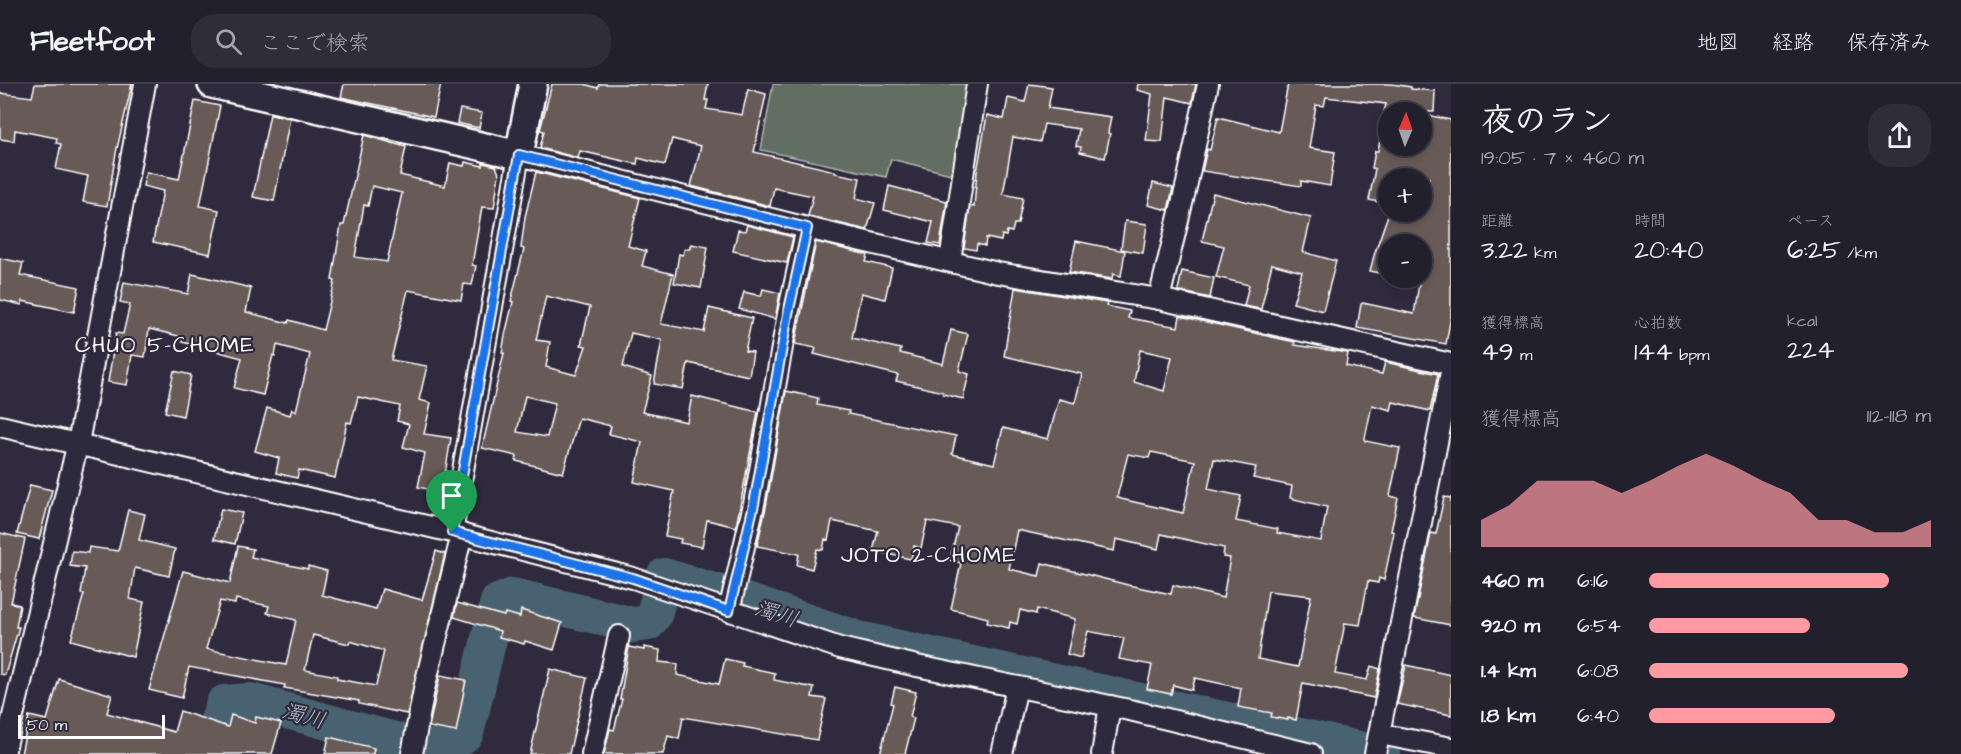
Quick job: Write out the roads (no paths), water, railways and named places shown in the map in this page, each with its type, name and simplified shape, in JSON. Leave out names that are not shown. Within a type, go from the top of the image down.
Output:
[{"type":"street","points":[[4,754],[77,444],[145,84]]},
{"type":"street","points":[[212,84],[519,155],[807,228],[999,273],[1159,298],[1451,364]]},
{"type":"street","points":[[412,754],[457,533],[519,155],[533,84]]},
{"type":"street","points":[[950,261],[977,84]]},
{"type":"street","points":[[1159,298],[1188,183],[1208,84]]},
{"type":"street","points":[[729,611],[754,504],[788,314],[807,228]]},
{"type":"street","points":[[1451,372],[1378,741],[1451,748]]},
{"type":"street","points":[[0,426],[457,533],[648,583],[840,648],[1110,706],[1311,754]]},
{"type":"street","points":[[592,754],[619,636]]},
{"type":"street","points":[[1002,754],[1017,687]]},
{"type":"street","points":[[1102,754],[1110,706]]},
{"type":"waterway","name":"濁川","points":[[206,754],[224,703],[250,701],[424,748],[452,745],[466,733],[498,602],[513,596],[633,625],[648,623],[654,615],[664,576],[859,639],[1382,754]]},
{"type":"district","name":"CHUO 5-CHOME","points":[[165,344]]},
{"type":"district","name":"JOTO 2-CHOME","points":[[929,554]]}]
